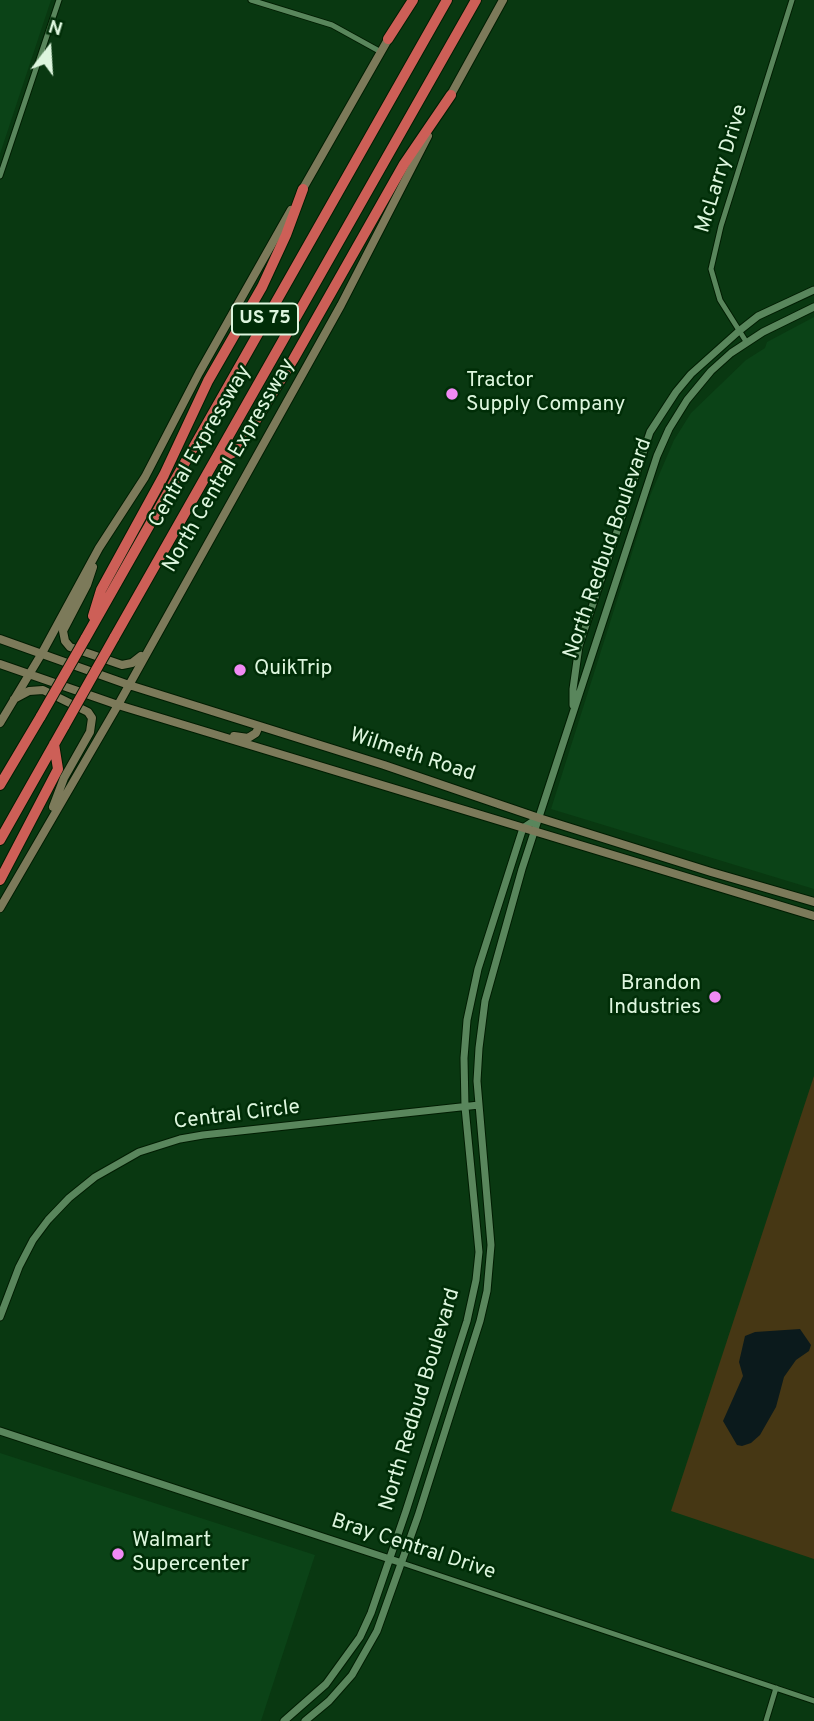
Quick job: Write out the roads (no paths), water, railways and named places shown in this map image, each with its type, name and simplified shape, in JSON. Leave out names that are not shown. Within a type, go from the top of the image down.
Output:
[{"type":"highway","points":[[388,39],[412,0]]},
{"type":"highway","name":"Central Expressway","points":[[1,784],[446,0]]},
{"type":"highway","name":"Central Expressway","points":[[0,840],[476,0]]},
{"type":"highway","points":[[215,460],[237,451],[293,360],[404,164],[451,95]]},
{"type":"highway","points":[[85,639],[100,590],[164,475],[208,381],[262,287],[303,189]]},
{"type":"highway","points":[[0,880],[58,769],[54,744]]},
{"type":"main road","name":"North Central Expressway","points":[[0,908],[118,705],[335,316],[503,0]]},
{"type":"main road","points":[[0,723],[99,548],[145,477],[199,373],[388,39]]},
{"type":"main road","points":[[99,548],[87,585],[63,631],[65,641],[70,647],[122,665],[132,663],[146,651]]},
{"type":"main road","name":"Wilmeth Road","points":[[0,639],[129,685],[711,872],[814,902]]},
{"type":"main road","name":"Wilmeth Road","points":[[0,664],[118,705],[814,916]]},
{"type":"main road","points":[[13,700],[29,691],[43,690],[88,712],[92,718],[90,732],[64,778],[46,826]]},
{"type":"main road","points":[[167,720],[192,722],[248,738],[256,733],[259,726]]},
{"type":"main road","points":[[377,783],[384,765]]},
{"type":"street","points":[[0,176],[59,0]]},
{"type":"street","points":[[251,0],[332,25],[380,52]]},
{"type":"street","name":"McLarry Drive","points":[[747,343],[720,300],[711,269],[721,226],[792,0]]},
{"type":"street","name":"North Redbud Boulevard","points":[[573,712],[579,646],[650,432],[691,374],[739,331],[758,317],[814,290]]},
{"type":"street","name":"North Redbud Boulevard","points":[[305,1721],[329,1701],[360,1662],[377,1631],[402,1563],[480,1321],[489,1275],[491,1235],[479,1105],[478,1048],[485,1001],[534,831],[641,503],[664,440],[687,400],[704,379],[747,343],[814,307]]},
{"type":"street","points":[[523,828],[539,817]]},
{"type":"street","name":"North Redbud Boulevard","points":[[284,1721],[312,1698],[342,1665],[371,1613],[467,1321],[477,1273],[478,1229],[465,1107],[466,1031],[472,996],[523,828]]},
{"type":"street","name":"Central Circle","points":[[0,1317],[26,1252],[52,1215],[96,1177],[139,1152],[203,1135],[479,1105]]},
{"type":"street","points":[[477,1273],[489,1275]]},
{"type":"street","points":[[433,1426],[446,1430]]},
{"type":"street","name":"Bray Central Drive","points":[[0,1431],[814,1701]]},
{"type":"street","points":[[766,1721],[776,1688]]},
{"type":"place","name":"Tractor Supply Company","points":[[452,394]]},
{"type":"place","name":"QuikTrip","points":[[240,670]]},
{"type":"place","name":"Brandon Industries","points":[[715,997]]},
{"type":"place","name":"Walmart Supercenter","points":[[118,1554]]}]
